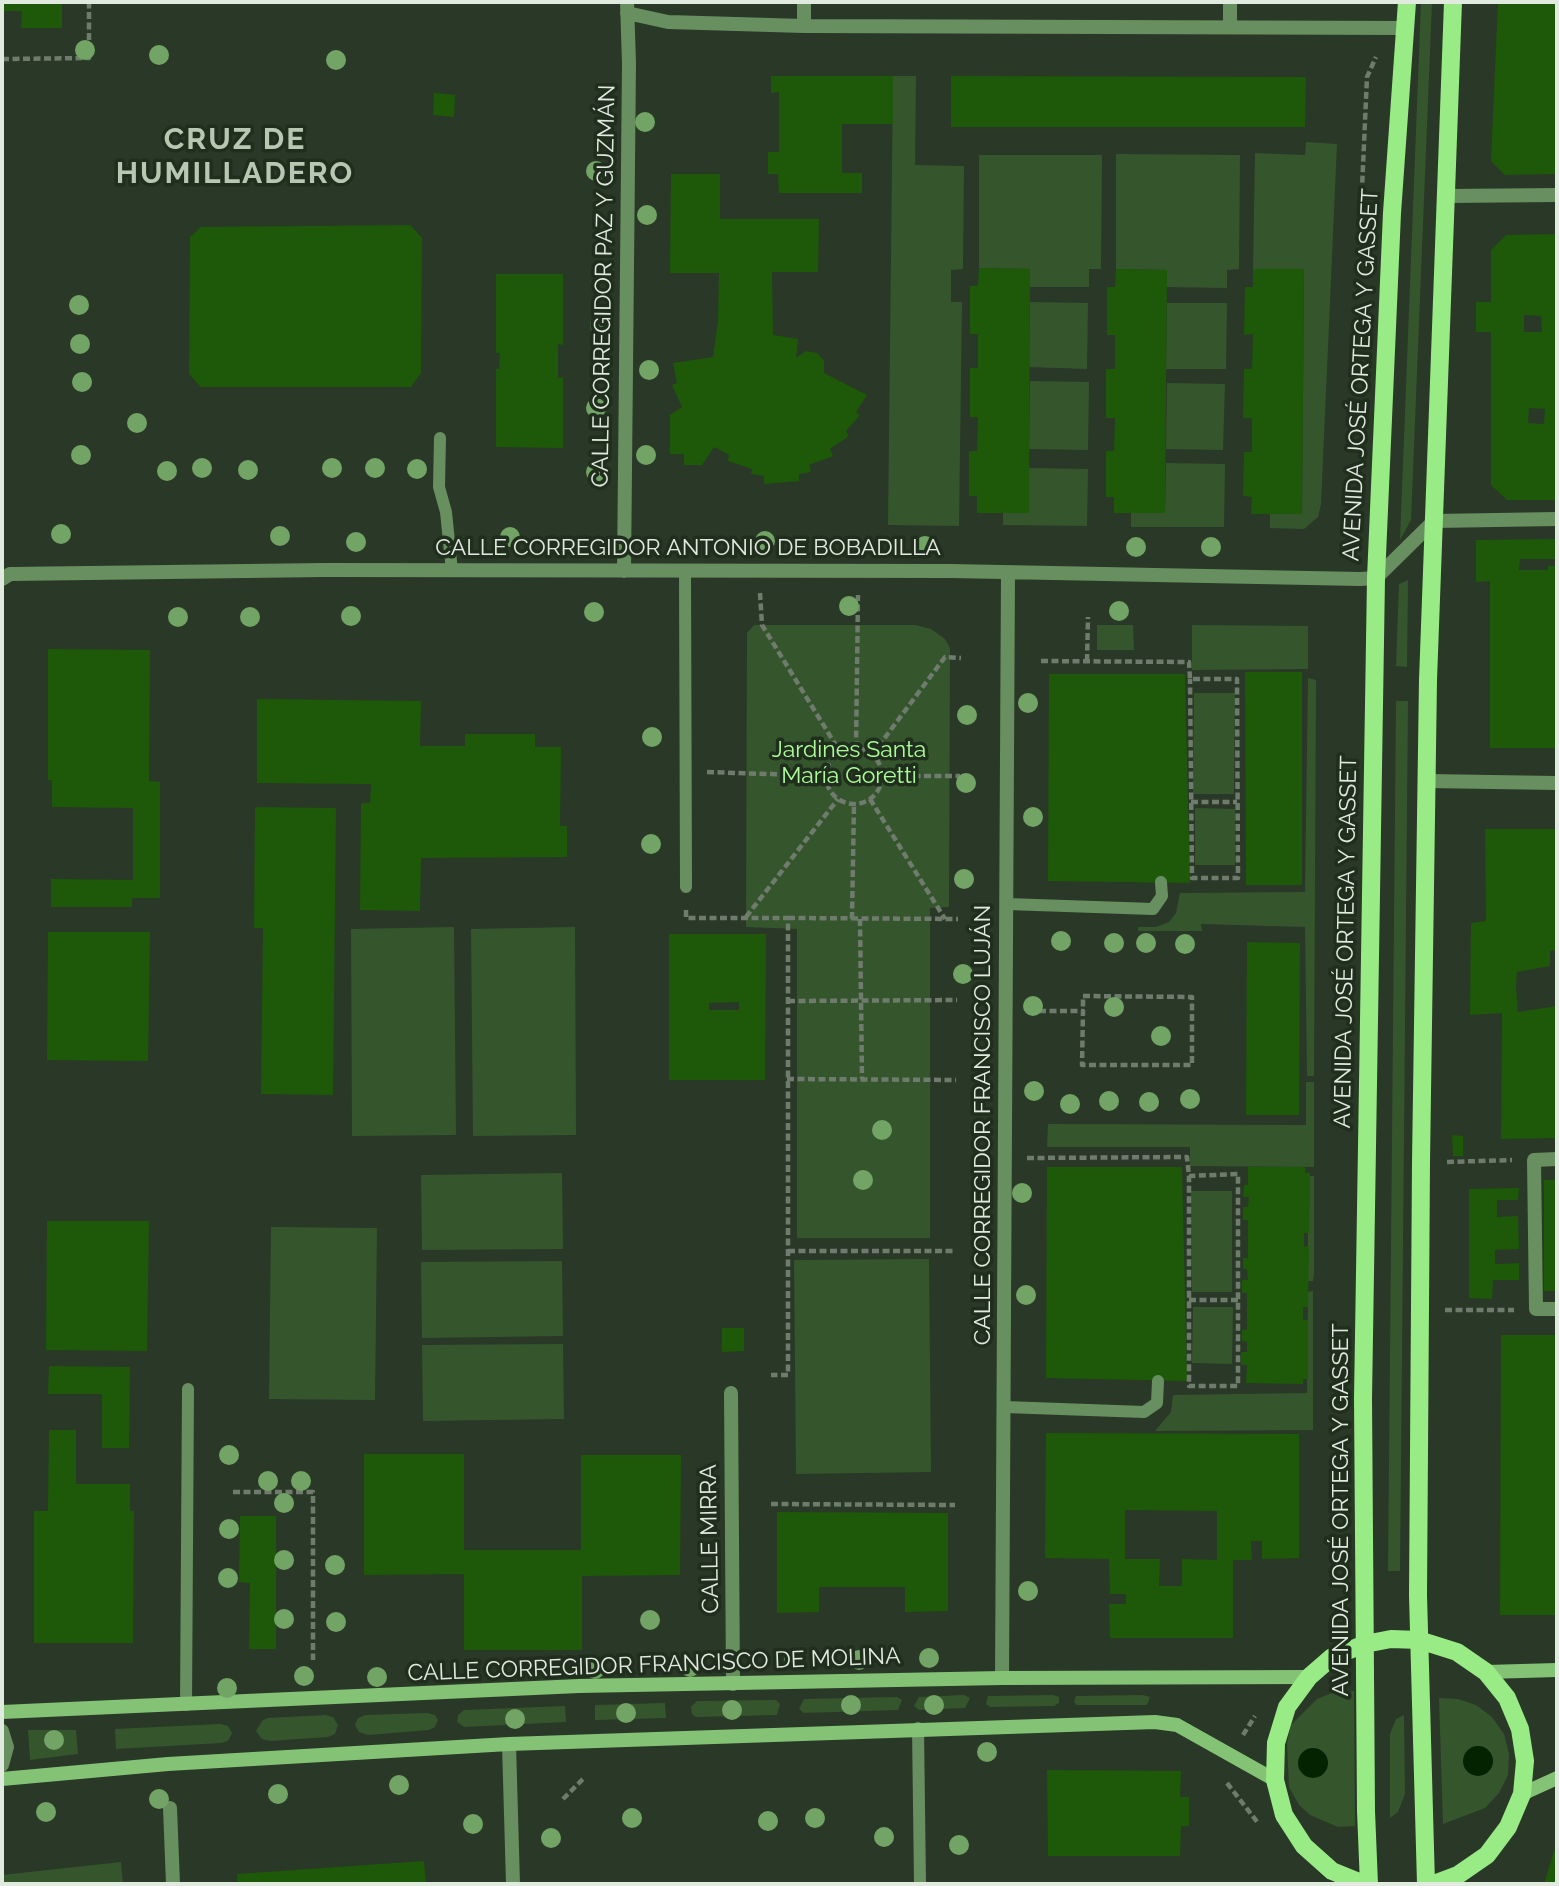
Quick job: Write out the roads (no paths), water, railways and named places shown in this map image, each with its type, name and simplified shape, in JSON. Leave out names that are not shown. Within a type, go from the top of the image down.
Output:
[{"type":"main road","name":"AVENIDA JOSÉ ORTEGA Y GASSET","points":[[1369,1884],[1363,1398],[1376,578],[1392,213],[1407,2]]},
{"type":"main road","points":[[1426,1884],[1419,1640],[1421,1162],[1434,521],[1453,2]]},
{"type":"main road","points":[[1364,1884],[1332,1871],[1304,1846],[1284,1815],[1275,1780],[1276,1743],[1287,1707],[1309,1677],[1332,1657],[1365,1644],[1391,1639],[1419,1640],[1457,1652],[1486,1672],[1507,1698],[1520,1729],[1525,1761],[1521,1794],[1508,1827],[1487,1855],[1458,1875],[1434,1884]]},
{"type":"main road","points":[[1486,1672],[1557,1670]]},
{"type":"main road","name":"CALLE CORREGIDOR FRANCISCO DE MOLINA","points":[[2,1712],[579,1686],[1002,1678],[1309,1677]]},
{"type":"main road","points":[[2,1779],[167,1764],[509,1744],[1156,1722],[1177,1726],[1275,1780]]},
{"type":"main road","points":[[1521,1794],[1557,1778]]},
{"type":"street","points":[[804,2],[804,26]]},
{"type":"street","points":[[1230,2],[1230,26]]},
{"type":"street","points":[[627,7],[668,22],[804,26],[1406,28]]},
{"type":"street","name":"CALLE CORREGIDOR PAZ Y GUZMÁN","points":[[624,571],[627,7]]},
{"type":"street","points":[[1446,196],[1557,195]]},
{"type":"street","points":[[1376,578],[1434,521],[1557,519]]},
{"type":"street","name":"CALLE CORREGIDOR ANTONIO DE BOBADILLA","points":[[2,579],[10,574],[66,573],[452,571],[858,571],[1376,578]]},
{"type":"street","name":"CALLE CORREGIDOR FRANCISCO LUJÁN","points":[[1002,1678],[1008,573]]},
{"type":"street","points":[[1427,781],[1557,783]]},
{"type":"street","points":[[1557,1160],[1534,1160],[1535,1309],[1557,1309]]},
{"type":"street","name":"CALLE MIRRA","points":[[731,1393],[733,1684]]},
{"type":"street","points":[[2,1731],[7,1747],[2,1765]]},
{"type":"street","points":[[509,1744],[513,1884]]},
{"type":"street","points":[[170,1808],[173,1884]]},
{"type":"lane","points":[[440,438],[439,487],[446,512],[452,571]]},
{"type":"lane","points":[[685,571],[686,887]]},
{"type":"lane","points":[[1007,904],[1153,909],[1162,896],[1161,882]]},
{"type":"lane","points":[[1005,1407],[1144,1412],[1157,1404],[1158,1381]]},
{"type":"lane","points":[[186,1705],[188,1389]]},
{"type":"lane","points":[[918,1728],[920,1884]]},
{"type":"district","name":"CRUZ DE HUMILLADERO","points":[[235,157]]},
{"type":"park label","name":"Jardines Santa María Goretti","points":[[849,763]]}]
